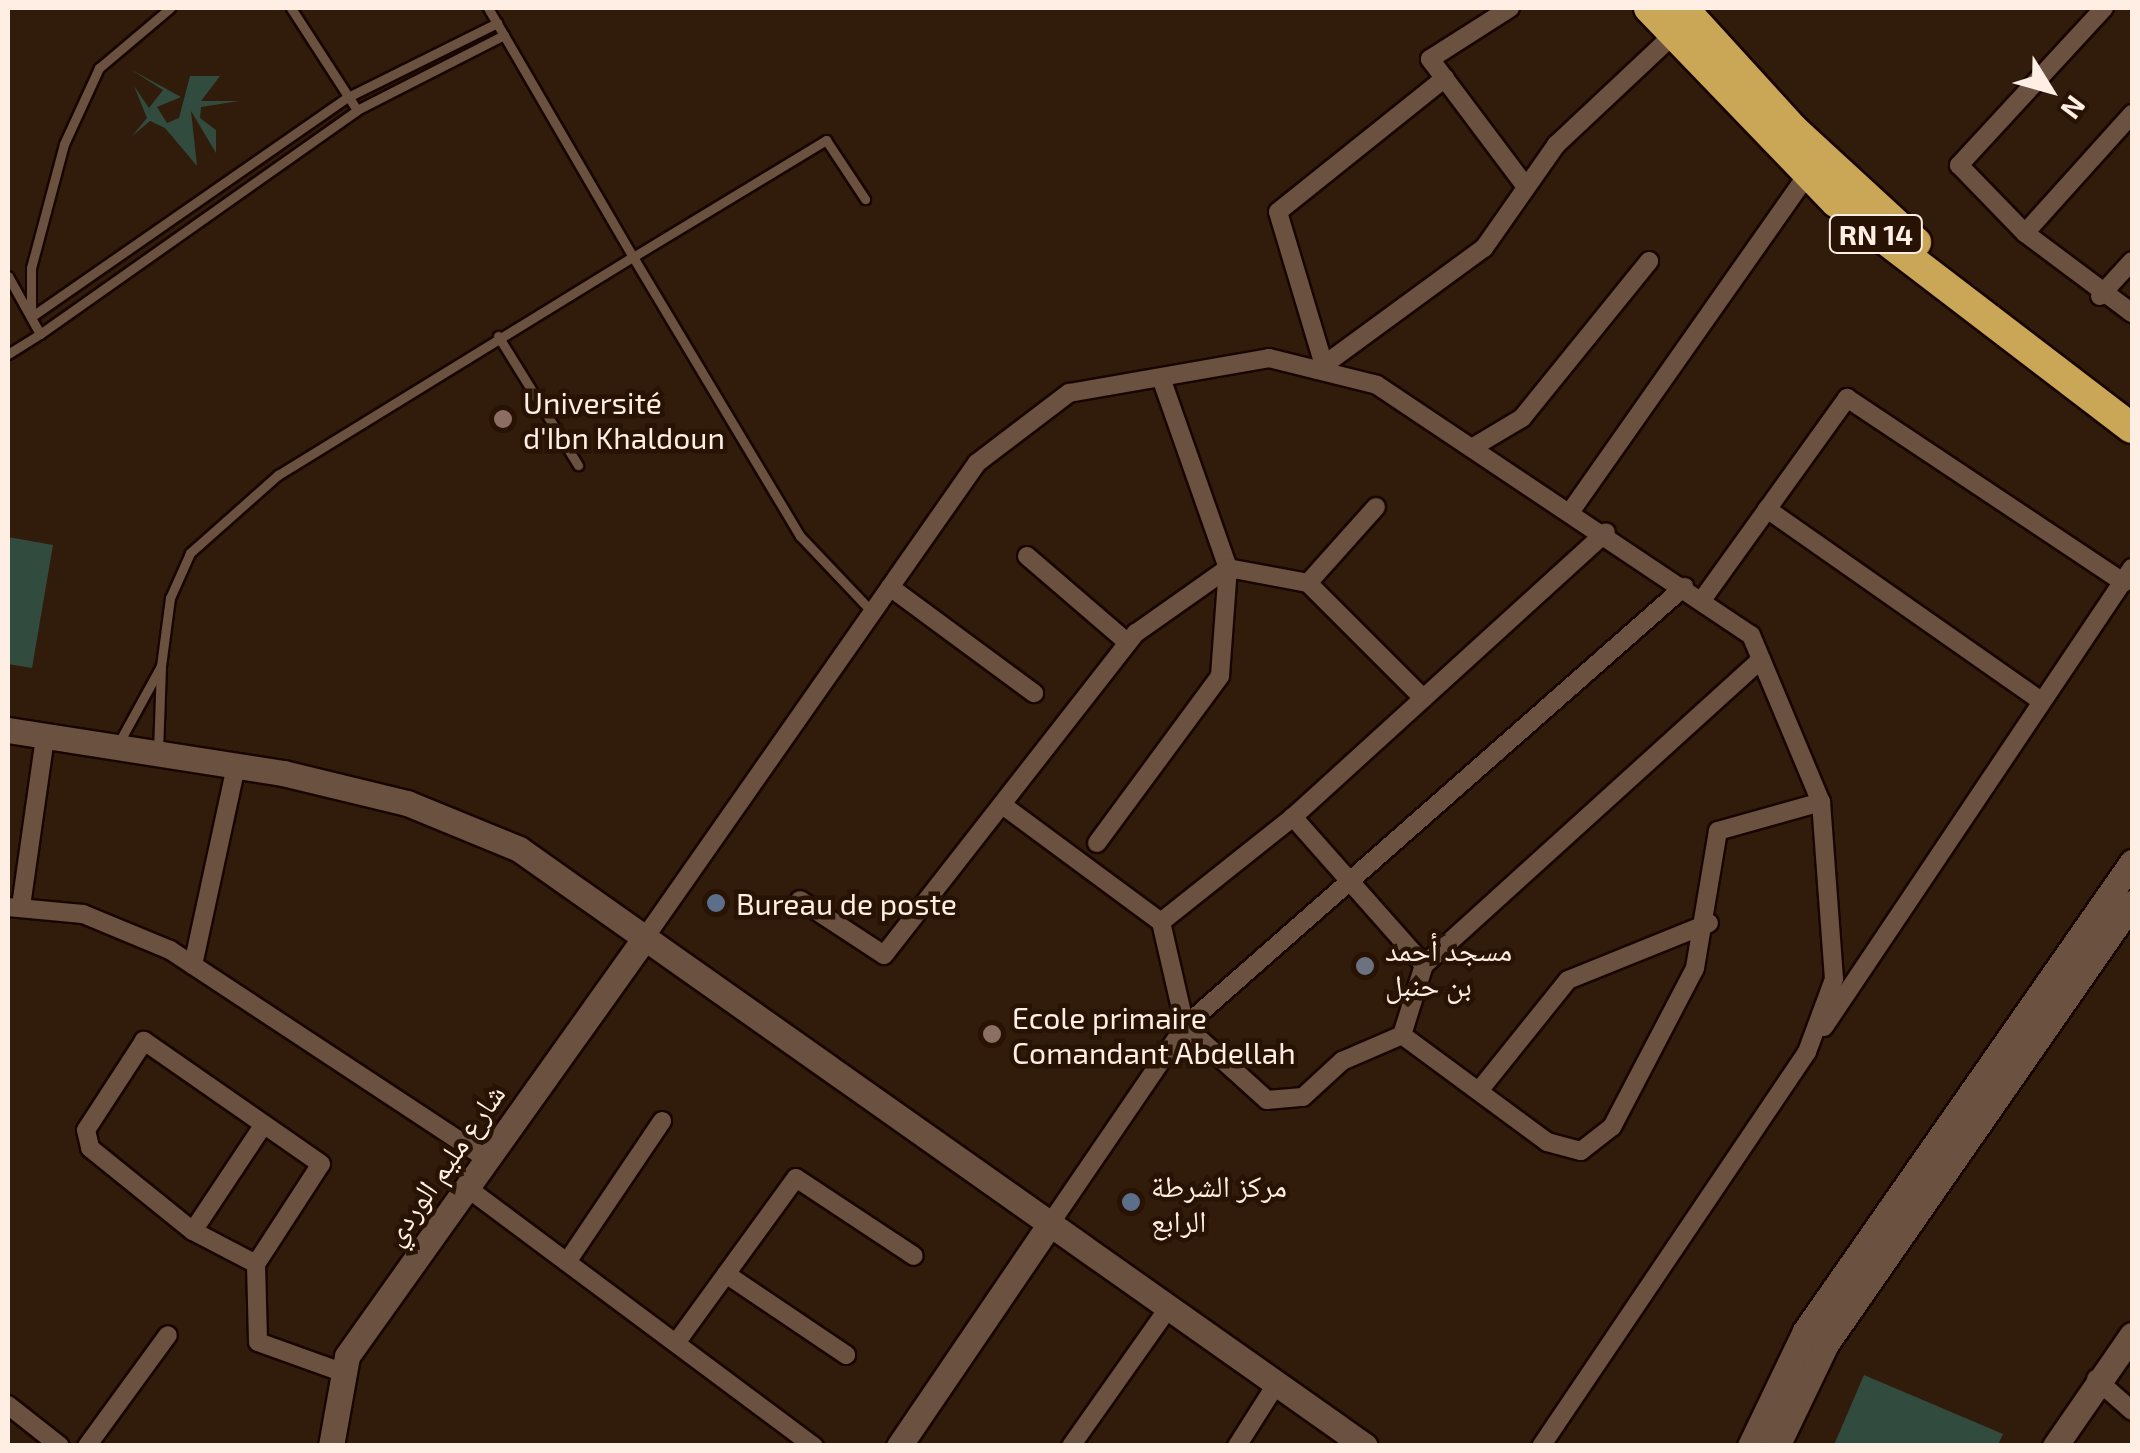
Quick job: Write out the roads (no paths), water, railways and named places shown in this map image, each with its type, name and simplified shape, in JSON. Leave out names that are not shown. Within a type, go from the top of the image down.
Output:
[{"type":"highway","name":"RN 14","points":[[1649,8],[1678,21],[1916,242],[2132,400]]},
{"type":"highway","name":"RN 14","points":[[1678,21],[1807,175],[2132,428]]},
{"type":"street","points":[[1510,8],[1430,60],[1524,184]]},
{"type":"street","points":[[2104,8],[1958,164],[2025,232],[2100,296],[2132,312]]},
{"type":"street","points":[[1324,365],[1484,248],[1524,184],[1678,21]]},
{"type":"street","points":[[1324,365],[1278,212],[1445,78]]},
{"type":"street","points":[[2025,232],[2132,114]]},
{"type":"street","points":[[1572,508],[1807,175]]},
{"type":"street","points":[[1475,446],[1522,418],[1650,261]]},
{"type":"street","points":[[2100,296],[2132,261]]},
{"type":"street","points":[[646,936],[978,463],[1069,394],[1269,358],[1324,365],[1377,385],[1572,508],[1751,635],[1822,802],[1834,979],[1808,1052]]},
{"type":"street","points":[[1097,843],[1220,676],[1228,568],[1161,378]]},
{"type":"street","points":[[1541,1446],[2030,732],[2041,701],[2128,576],[1847,398],[1702,600]]},
{"type":"street","points":[[1308,583],[1376,507]]},
{"type":"street","points":[[1767,510],[2041,701]]},
{"type":"street","points":[[1161,922],[1293,817],[1606,532]]},
{"type":"street","points":[[1027,556],[1128,643]]},
{"type":"street","points":[[800,900],[884,955],[1128,643],[1228,568],[1308,583],[1423,698]]},
{"type":"street","points":[[890,587],[1034,693]]},
{"type":"street","points":[[899,1446],[1186,1026],[1354,886],[1684,587]]},
{"type":"street","points":[[1004,806],[1161,922],[1186,1026],[1267,1100],[1303,1097],[1342,1061],[1402,1035],[1424,965],[1761,659]]},
{"type":"street","points":[[8,730],[236,766],[458,822],[518,849],[1365,1446]]},
{"type":"street","points":[[45,738],[14,906],[83,914],[193,965],[487,1158]]},
{"type":"street","points":[[193,965],[236,766]]},
{"type":"street","points":[[1402,1035],[1482,1087],[1548,1142],[1581,1151],[1612,1127],[1648,1066],[1709,922],[1718,831],[1822,802]]},
{"type":"street","points":[[1293,817],[1424,965]]},
{"type":"street","points":[[1750,1446],[2132,862]]},
{"type":"street","points":[[1776,1446],[1786,1392],[2132,904]]},
{"type":"street","points":[[1482,1087],[1568,980],[1709,922]]},
{"type":"street","name":"شارع مليم الوردي","points":[[331,1446],[344,1373],[466,1187],[646,936]]},
{"type":"street","points":[[256,1264],[192,1231],[90,1148],[86,1130],[144,1040],[262,1127],[321,1164],[256,1264],[258,1342],[344,1373]]},
{"type":"street","points":[[568,1262],[662,1120]]},
{"type":"street","points":[[192,1231],[262,1127]]},
{"type":"street","points":[[676,1343],[796,1178],[914,1256]]},
{"type":"street","points":[[466,1187],[814,1446]]},
{"type":"street","points":[[726,1274],[846,1355]]},
{"type":"street","points":[[1072,1446],[1168,1306]]},
{"type":"street","points":[[92,1444],[168,1335]]},
{"type":"street","points":[[2058,1444],[2096,1379],[2132,1335]]},
{"type":"street","points":[[2096,1379],[2132,1411]]},
{"type":"street","points":[[1237,1446],[1277,1384]]},
{"type":"street","points":[[8,1405],[60,1446]]},
{"type":"lane","points":[[30,317],[31,268],[64,144],[99,68],[170,8]]},
{"type":"lane","points":[[291,8],[357,110]]},
{"type":"lane","points":[[488,8],[800,536],[872,613]]},
{"type":"lane","points":[[30,317],[346,98],[496,23]]},
{"type":"lane","points":[[8,354],[357,110],[504,35]]},
{"type":"lane","points":[[158,753],[161,666],[170,598],[190,553],[278,475],[498,336],[826,140],[865,199]]},
{"type":"lane","points":[[8,276],[40,334]]},
{"type":"lane","points":[[498,336],[578,466]]},
{"type":"lane","points":[[116,748],[161,666]]},
{"type":"place","name":"Université d'Ibn Khaldoun","points":[[503,419]]},
{"type":"place","name":"Bureau de poste","points":[[716,903]]},
{"type":"place","name":"مسجد أحمد بن حنبل","points":[[1365,966]]},
{"type":"place","name":"Ecole primaire Comandant Abdellah","points":[[992,1034]]},
{"type":"place","name":"مركز الشرطة الرابع","points":[[1131,1202]]}]
